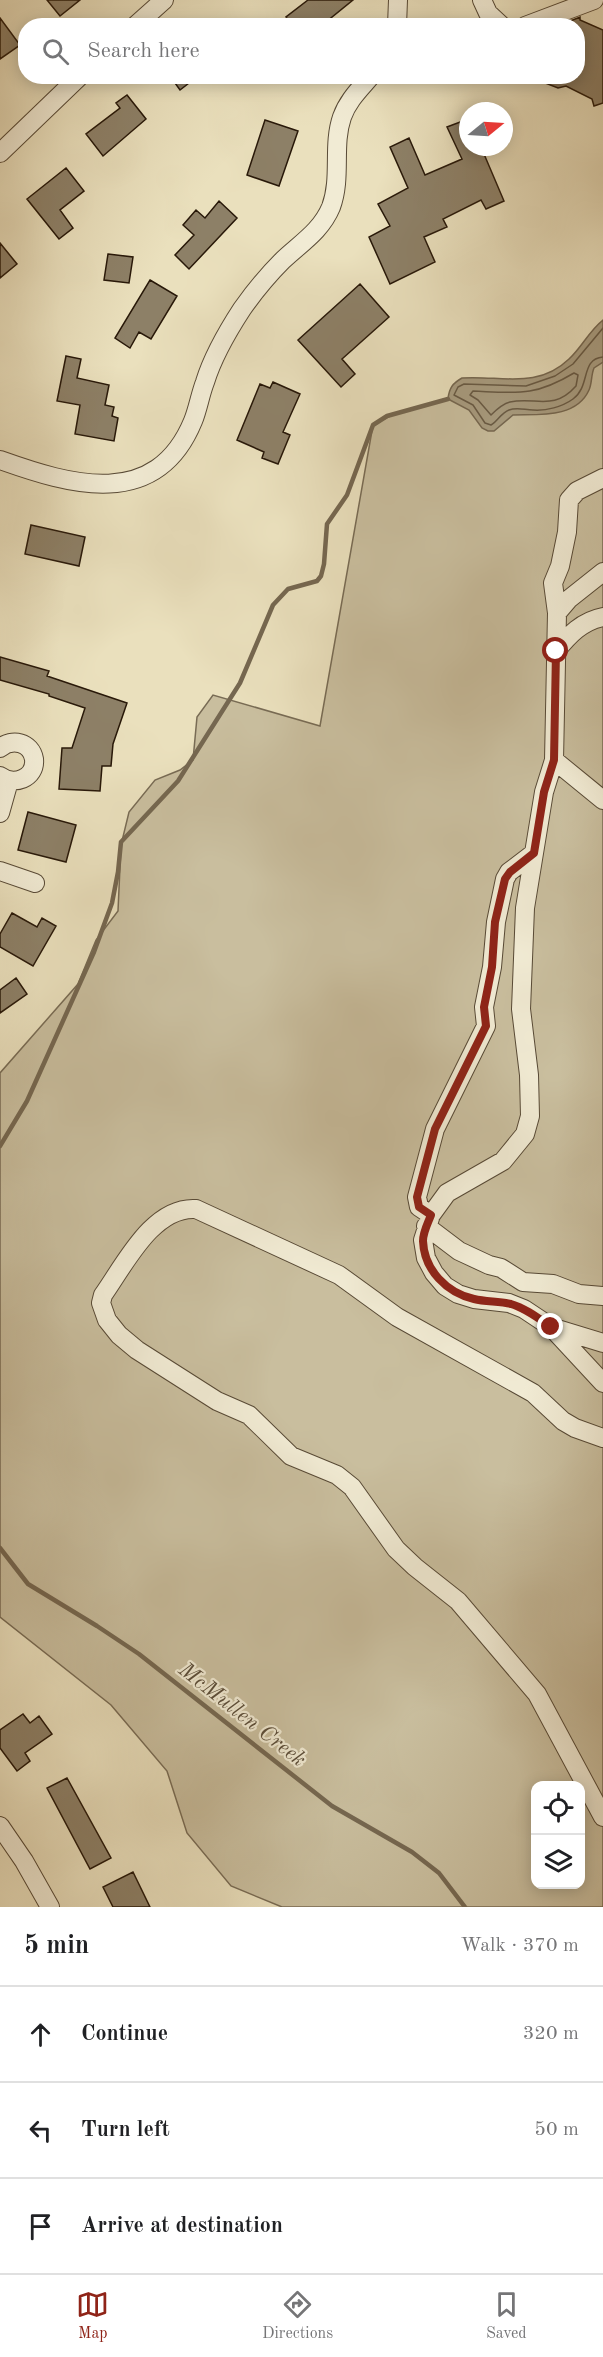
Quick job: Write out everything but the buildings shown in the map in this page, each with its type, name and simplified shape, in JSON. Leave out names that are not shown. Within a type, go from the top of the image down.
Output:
[{"type":"street","points":[[144,18],[164,0]]},
{"type":"street","points":[[397,18],[398,0]]},
{"type":"street","points":[[482,0],[488,13],[493,18]]},
{"type":"street","points":[[546,18],[594,0],[603,2]]},
{"type":"street","points":[[0,153],[72,84]]},
{"type":"street","points":[[0,460],[70,481],[90,485],[109,485],[144,476],[159,467],[172,455],[192,422],[210,367],[241,311],[261,284],[315,232],[330,208],[336,189],[338,132],[343,116],[356,92],[364,84]]},
{"type":"street","points":[[603,478],[577,491],[569,500],[562,555],[553,583],[557,613],[554,760],[544,792],[525,908],[521,1010],[530,1084],[530,1116],[525,1134],[503,1161],[447,1193],[429,1221],[423,1240],[426,1258],[434,1273],[446,1286],[458,1294],[474,1299],[509,1303],[524,1309],[551,1327],[603,1383]]},
{"type":"street","points":[[557,613],[569,599],[603,572]]},
{"type":"street","points":[[556,651],[585,622],[603,617]]},
{"type":"street","points":[[0,748],[11,742],[18,742],[26,746],[34,759],[33,766],[24,779],[5,778],[0,813]]},
{"type":"street","points":[[554,760],[603,800]]},
{"type":"street","points":[[534,853],[510,872],[505,879],[495,922],[492,967],[484,1007],[486,1026],[435,1129],[417,1197],[419,1207],[429,1221],[459,1251],[501,1268],[523,1282],[553,1284],[579,1294],[603,1296]]},
{"type":"street","points":[[0,871],[35,883]]},
{"type":"street","points":[[603,1438],[563,1421],[533,1393],[397,1317],[339,1275],[196,1209],[175,1210],[162,1219],[146,1234],[103,1295],[101,1303],[107,1320],[118,1335],[137,1350],[217,1401],[249,1415],[291,1456],[337,1475],[352,1487],[396,1549],[414,1567],[458,1601],[537,1694],[603,1817]]},
{"type":"street","points":[[551,1327],[603,1343]]},
{"type":"street","points":[[0,1826],[50,1907]]},
{"type":"shaded area","points":[[603,331],[603,1907],[282,1907],[231,1886],[187,1833],[167,1771],[111,1705],[0,1617],[0,1073],[78,984],[96,940],[118,911],[121,845],[129,812],[155,780],[180,770],[193,760],[197,717],[213,695],[320,726],[373,425],[392,415],[448,399],[464,384],[546,390]]},
{"type":"water","points":[[603,320],[603,362],[594,368],[589,390],[575,406],[555,413],[513,415],[494,431],[488,431],[482,428],[469,410],[448,399],[452,386],[462,378],[531,378],[557,369],[574,354]]},
{"type":"waterway","points":[[0,1146],[27,1101],[94,952],[112,903],[121,842],[178,781],[240,683],[273,605],[288,589],[317,581],[321,576],[327,524],[347,495],[373,425],[387,416],[448,399]]},
{"type":"waterway","name":"McMullen Creek","points":[[0,1548],[28,1584],[139,1654],[332,1806],[412,1852],[439,1873],[465,1907]]},
{"type":"route","points":[[551,1327],[524,1309],[509,1303],[474,1299],[458,1294],[446,1286],[434,1273],[426,1258],[423,1240],[431,1215],[419,1207],[417,1197],[435,1129],[486,1026],[484,1007],[492,967],[495,922],[505,879],[510,872],[534,853],[544,792],[554,760],[556,651]]}]
